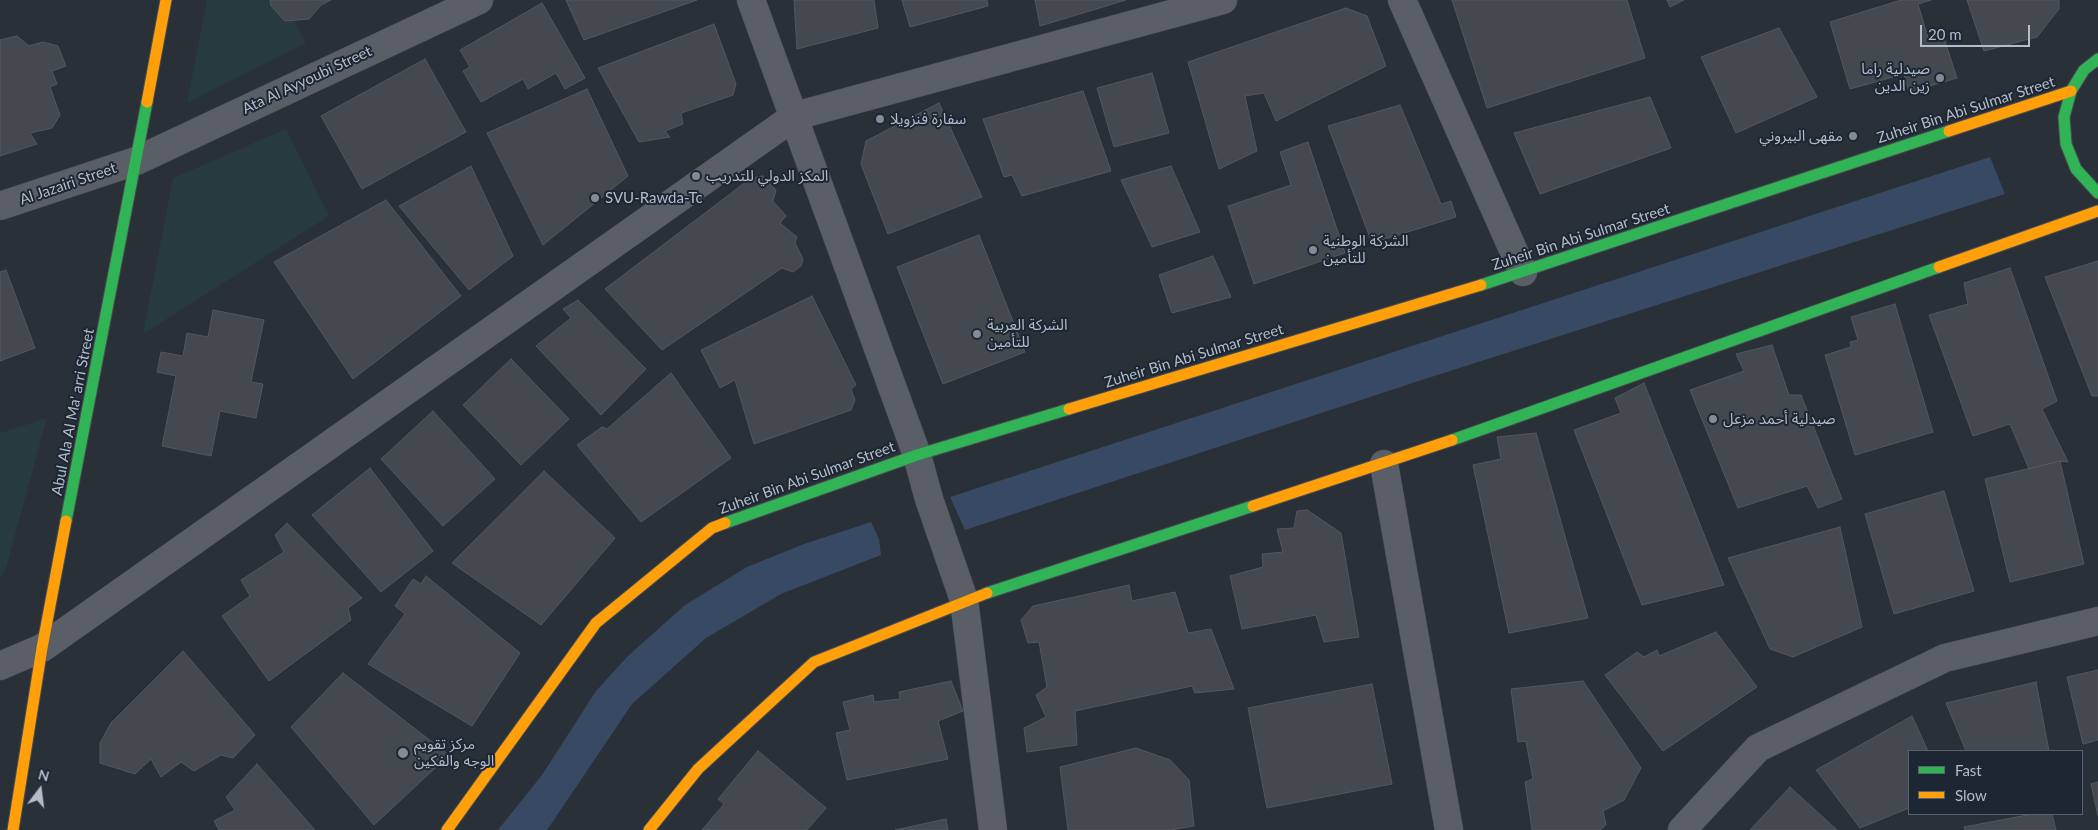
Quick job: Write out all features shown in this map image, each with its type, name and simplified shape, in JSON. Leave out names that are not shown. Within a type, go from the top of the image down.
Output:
[{"type":"street","name":"Abul Ala Al Ma' arri Street","points":[[13,830],[42,648],[166,0]]},
{"type":"street","name":"Ata Al Ayyoubi Street","points":[[136,161],[479,0]]},
{"type":"street","points":[[751,0],[917,454],[932,509],[964,600],[993,830]]},
{"type":"street","points":[[0,666],[42,648],[795,116],[1223,0]]},
{"type":"street","points":[[1402,0],[1523,272]]},
{"type":"street","points":[[2098,59],[2084,70],[2071,91],[2064,117],[2066,144],[2076,169],[2098,193]]},
{"type":"street","name":"Zuheir Bin Abi Sulmar Street","points":[[447,830],[596,623],[712,528],[917,454],[1523,272],[2071,91]]},
{"type":"street","name":"Al Jazairi Street","points":[[0,206],[136,161]]},
{"type":"street","points":[[650,830],[698,769],[814,662],[964,600],[1384,464],[2098,212]]},
{"type":"street","points":[[1384,464],[1449,830]]},
{"type":"street","points":[[1682,830],[1758,748],[1945,658],[2098,621]]},
{"type":"green space","points":[[207,0],[283,0],[306,43],[187,103]]},
{"type":"green space","points":[[286,129],[329,216],[143,334],[173,178]]},
{"type":"green space","points":[[47,418],[6,568],[0,578],[0,433]]},
{"type":"water","points":[[1990,157],[2005,194],[1425,379],[965,530],[950,497]]},
{"type":"water","points":[[871,522],[879,539],[881,555],[781,594],[706,638],[632,704],[547,830],[498,830],[542,775],[596,691],[628,656],[685,605],[747,567],[804,544]]},
{"type":"building","points":[[270,0],[331,0],[321,5],[309,19],[285,21],[271,6]]},
{"type":"building","points":[[566,0],[697,0],[584,40]]},
{"type":"building","points":[[794,0],[874,0],[878,28],[797,49]]},
{"type":"building","points":[[902,0],[987,0],[988,6],[910,27]]},
{"type":"building","points":[[1035,0],[1126,0],[1040,26]]},
{"type":"building","points":[[1452,0],[1627,0],[1645,58],[1487,108]]},
{"type":"building","points":[[1667,0],[1684,0],[1670,7]]},
{"type":"building","points":[[1901,0],[1931,0],[1918,4],[1928,38],[1941,29],[1957,78],[1909,92],[1904,74],[1850,89],[1830,22]]},
{"type":"building","points":[[1967,0],[2059,0],[2059,9],[2037,37],[1984,51]]},
{"type":"building","points":[[542,3],[585,78],[565,89],[556,73],[528,89],[523,79],[481,102],[463,71],[470,67],[460,50]]},
{"type":"building","points":[[1346,8],[1367,16],[1386,66],[1276,121],[1264,93],[1245,96],[1257,151],[1219,169],[1188,62]]},
{"type":"building","points":[[714,24],[736,84],[733,95],[681,113],[683,124],[665,131],[670,137],[639,142],[598,68]]},
{"type":"building","points":[[1779,28],[1817,97],[1736,133],[1701,57]]},
{"type":"building","points":[[17,36],[29,46],[43,42],[58,46],[66,66],[52,71],[57,84],[50,87],[60,115],[52,128],[30,133],[37,144],[0,156],[0,40]]},
{"type":"building","points":[[425,59],[466,132],[362,189],[321,116]]},
{"type":"building","points":[[1152,73],[1169,133],[1114,147],[1097,88]]},
{"type":"building","points":[[587,89],[628,176],[543,245],[487,133]]},
{"type":"building","points":[[1083,91],[1111,171],[1022,196],[1012,175],[1004,177],[983,119]]},
{"type":"building","points":[[1650,97],[1671,148],[1540,194],[1514,133]]},
{"type":"building","points":[[939,103],[982,197],[888,234],[861,164],[866,141]]},
{"type":"building","points":[[1400,105],[1441,204],[1451,201],[1456,217],[1372,243],[1328,126]]},
{"type":"building","points":[[1308,142],[1345,253],[1254,284],[1228,206],[1291,185],[1280,152]]},
{"type":"building","points":[[471,166],[513,256],[469,290],[399,206]]},
{"type":"building","points":[[1171,166],[1200,232],[1152,247],[1121,180]]},
{"type":"building","points":[[763,176],[776,190],[773,201],[786,216],[780,223],[797,237],[795,243],[803,259],[801,266],[793,272],[782,268],[662,350],[605,289],[751,178]]},
{"type":"building","points":[[386,200],[461,296],[353,379],[274,262]]},
{"type":"building","points":[[979,235],[1025,352],[943,384],[897,267]]},
{"type":"building","points":[[1213,256],[1231,297],[1172,313],[1159,275]]},
{"type":"building","points":[[2098,261],[2098,396],[2092,396],[2045,277]]},
{"type":"building","points":[[2010,268],[2057,401],[2042,409],[2068,462],[2060,461],[2029,469],[2010,424],[1973,436],[1929,315],[1968,304],[1964,283]]},
{"type":"building","points":[[6,270],[35,348],[0,361],[0,272]]},
{"type":"building","points":[[812,296],[856,385],[851,389],[855,400],[851,410],[754,444],[735,380],[720,388],[701,350]]},
{"type":"building","points":[[578,300],[646,369],[601,415],[536,346],[571,318],[563,309]]},
{"type":"building","points":[[1895,304],[1933,432],[1855,455],[1825,355],[1851,347],[1850,342],[1858,340],[1851,317]]},
{"type":"building","points":[[213,310],[264,320],[251,382],[263,384],[256,418],[220,411],[211,456],[162,446],[176,376],[157,372],[161,352],[183,356],[187,333],[208,337]]},
{"type":"building","points":[[1772,345],[1789,395],[1801,395],[1842,499],[1818,508],[1807,486],[1738,508],[1690,390],[1744,371],[1736,354]]},
{"type":"building","points":[[511,359],[569,419],[521,465],[463,405]]},
{"type":"building","points":[[671,373],[731,458],[641,522],[577,445],[602,427],[607,429]]},
{"type":"building","points":[[1644,383],[1724,585],[1642,605],[1574,430],[1621,413],[1615,398]]},
{"type":"building","points":[[433,411],[495,479],[443,526],[381,459]]},
{"type":"building","points":[[1536,433],[1588,618],[1509,633],[1473,465],[1501,459],[1497,437]]},
{"type":"building","points":[[2060,461],[2084,564],[2010,582],[1985,479]]},
{"type":"building","points":[[370,468],[433,551],[381,592],[312,515]]},
{"type":"building","points":[[544,471],[615,538],[541,625],[452,563]]},
{"type":"building","points":[[1944,491],[1974,591],[1894,614],[1865,514]]},
{"type":"building","points":[[1307,510],[1341,533],[1359,637],[1324,642],[1316,615],[1242,629],[1230,576],[1263,567],[1262,554],[1283,552],[1277,529],[1294,528],[1297,511]]},
{"type":"building","points":[[287,523],[362,598],[348,608],[351,620],[269,681],[222,616],[250,596],[241,580],[284,552],[275,535]]},
{"type":"building","points":[[1840,527],[1862,627],[1793,657],[1770,649],[1728,558]]},
{"type":"building","points":[[426,576],[520,653],[472,726],[368,664],[405,614],[395,606],[413,579],[421,584]]},
{"type":"building","points":[[1129,585],[1132,601],[1175,592],[1188,633],[1211,629],[1234,689],[1195,693],[1192,686],[1075,711],[1077,745],[1027,752],[1024,728],[1046,717],[1036,695],[1047,687],[1039,642],[1028,643],[1021,620],[1033,606]]},
{"type":"building","points":[[1716,632],[1757,687],[1663,751],[1605,675],[1637,652],[1644,657],[1657,650],[1659,656]]},
{"type":"building","points":[[183,651],[255,735],[233,758],[221,755],[194,771],[181,762],[161,777],[151,759],[135,774],[100,763],[100,743],[111,723]]},
{"type":"building","points":[[2098,670],[2098,740],[2083,744],[2067,677]]},
{"type":"building","points":[[343,673],[449,755],[374,825],[291,727]]},
{"type":"building","points":[[951,681],[963,711],[938,721],[948,759],[847,780],[836,733],[850,730],[843,702],[873,695],[874,702],[900,699],[899,692]]},
{"type":"building","points":[[1583,681],[1641,768],[1624,800],[1603,811],[1606,825],[1600,830],[1532,830],[1525,782],[1533,779],[1526,741],[1518,742],[1511,689]]},
{"type":"building","points":[[2036,682],[2049,750],[1966,750],[1946,703]]},
{"type":"building","points":[[1372,684],[1392,784],[1267,808],[1248,708]]},
{"type":"building","points":[[1912,716],[1928,750],[1908,750],[1908,808],[1860,828],[1816,770]]},
{"type":"building","points":[[1136,748],[1170,760],[1189,780],[1194,826],[1170,830],[1068,830],[1060,767]]},
{"type":"building","points":[[758,751],[826,808],[807,830],[702,830],[724,804],[718,799]]},
{"type":"building","points":[[257,764],[315,830],[219,830],[214,821],[235,810],[226,797]]},
{"type":"building","points":[[2098,782],[2098,816],[2091,784]]},
{"type":"building","points":[[1790,787],[1837,830],[1750,830]]},
{"type":"building","points":[[2028,815],[2052,815],[2056,830],[1965,830],[1964,827]]},
{"type":"building","points":[[946,819],[948,830],[895,830]]},
{"type":"traffic: fast","points":[[2098,59],[2084,70],[2071,91],[2064,117],[2066,144],[2076,169],[2098,193]]},
{"type":"traffic: fast","points":[[66,521],[147,102]]},
{"type":"traffic: fast","points":[[1481,285],[1949,131]]},
{"type":"traffic: fast","points":[[1452,440],[1939,267]]},
{"type":"traffic: fast","points":[[725,523],[917,455],[1069,409]]},
{"type":"traffic: fast","points":[[987,593],[1253,506]]},
{"type":"traffic: slow","points":[[147,102],[166,0]]},
{"type":"traffic: slow","points":[[1949,131],[2071,91]]},
{"type":"traffic: slow","points":[[1939,267],[2098,211]]},
{"type":"traffic: slow","points":[[1069,409],[1481,285]]},
{"type":"traffic: slow","points":[[1253,506],[1452,440]]},
{"type":"traffic: slow","points":[[13,830],[42,648],[66,521]]},
{"type":"traffic: slow","points":[[447,830],[596,623],[712,528],[725,523]]},
{"type":"traffic: slow","points":[[649,830],[698,769],[814,662],[987,593]]},
{"type":"place","name":"صيدلية راما زين الدين","points":[[1940,78]]},
{"type":"place","name":"سفارة فنزويلا","points":[[880,119]]},
{"type":"place","name":"مقهى البيروني","points":[[1853,136]]},
{"type":"place","name":"المكز الدولي للتدريب","points":[[696,176]]},
{"type":"place","name":"SVU-Rawda-Tc","points":[[595,198]]},
{"type":"place","name":"الشركة الوطنية للتأمين","points":[[1313,250]]},
{"type":"place","name":"الشركة العربية للتأمين","points":[[977,334]]},
{"type":"place","name":"صيدلية أحمد مزعل","points":[[1713,419]]},
{"type":"place","name":"مركز تقويم الوجه والفكين","points":[[403,753]]}]
